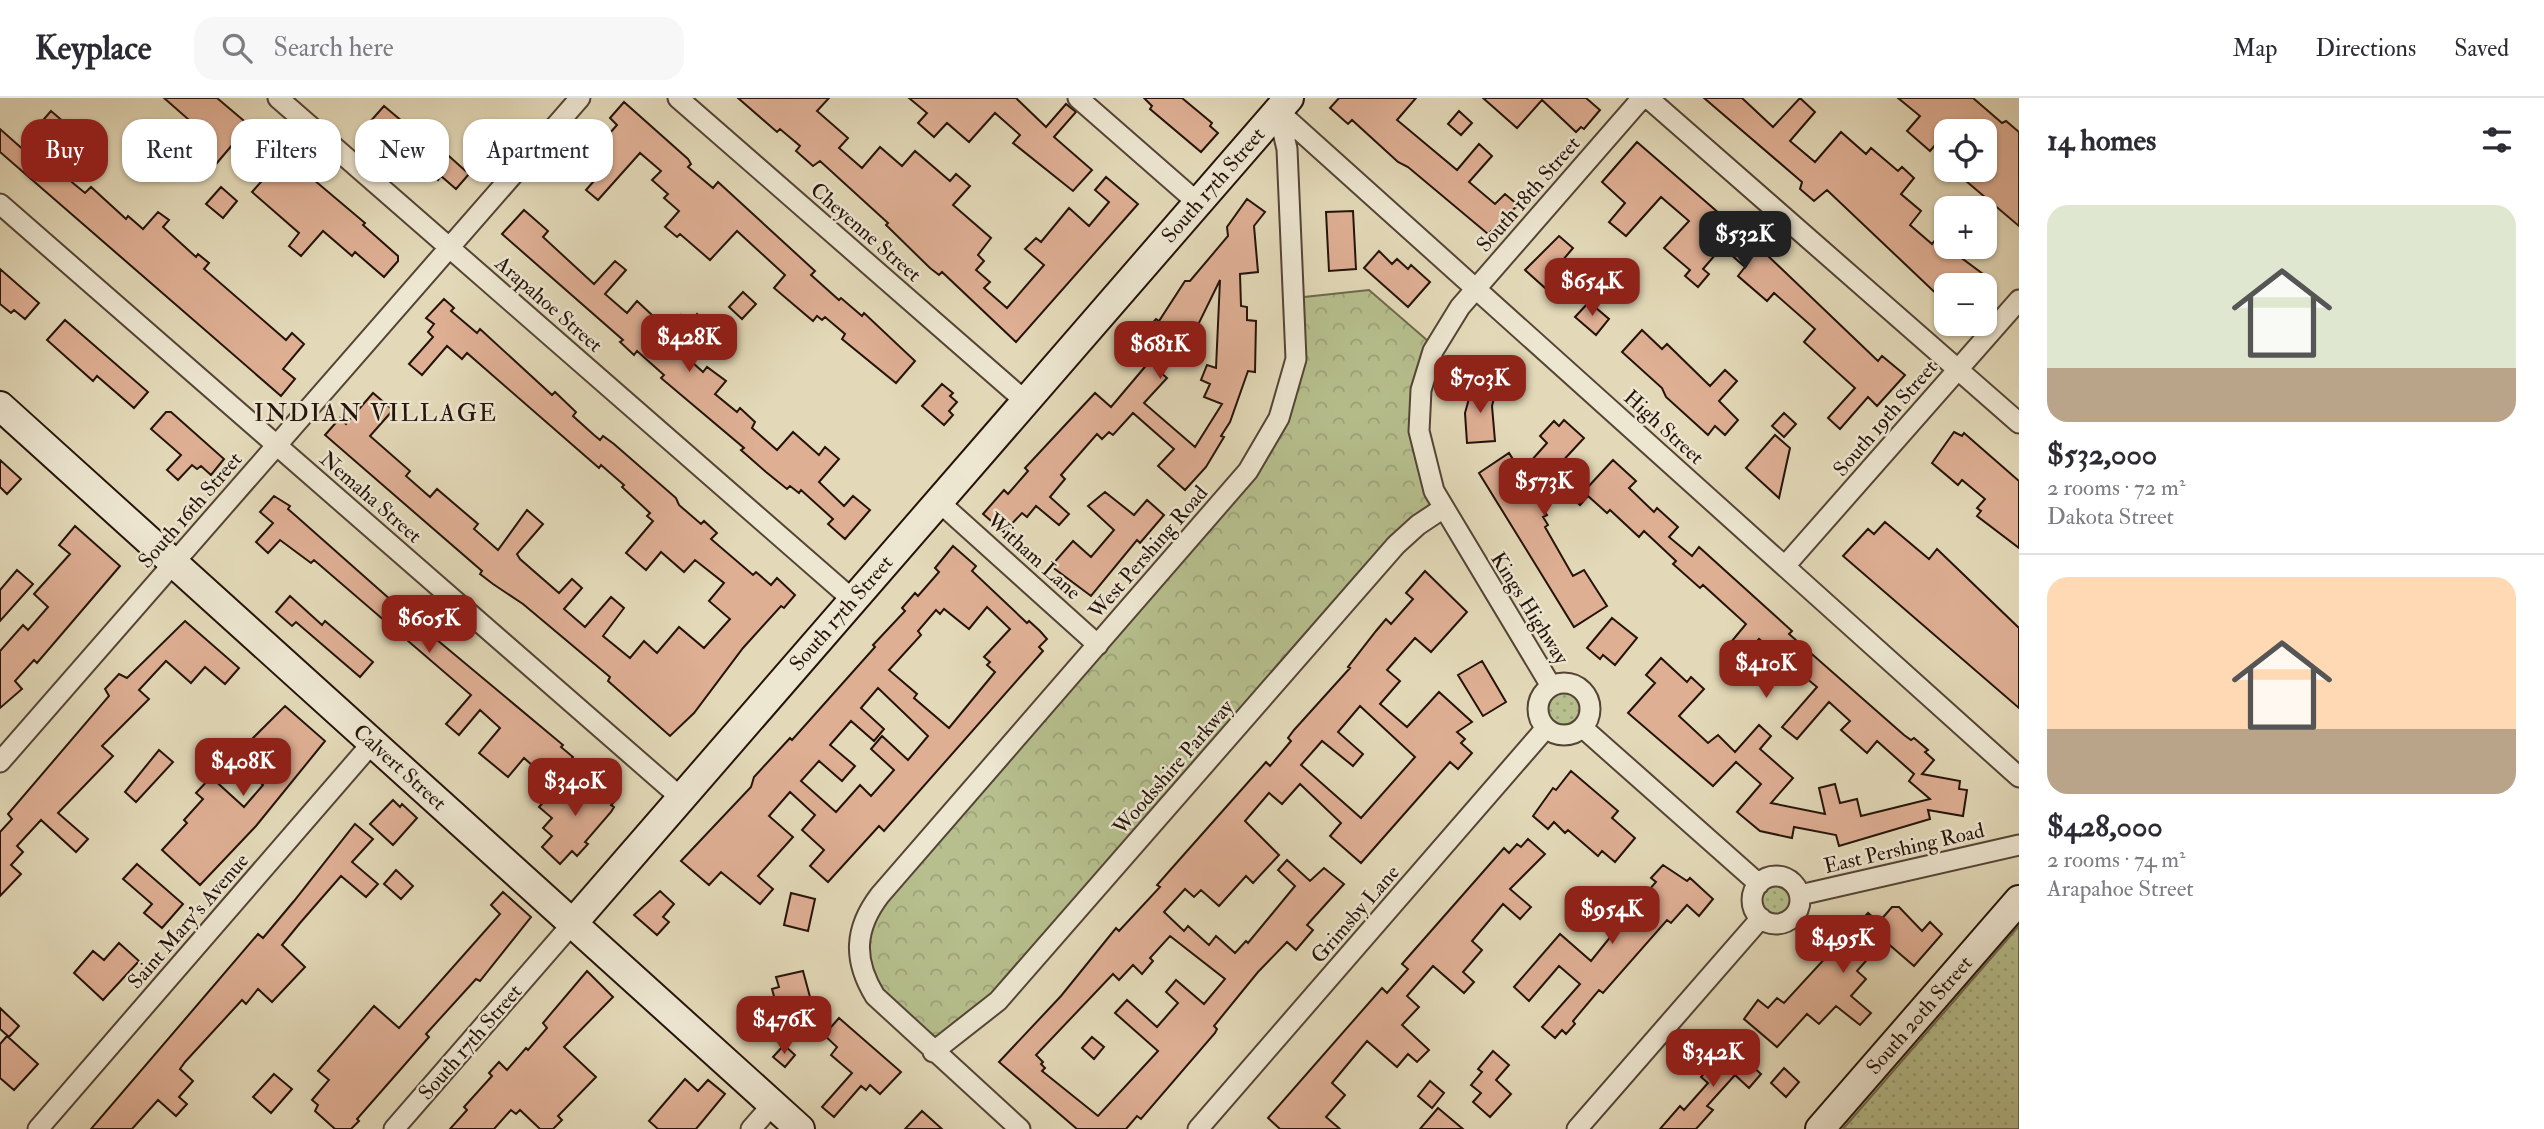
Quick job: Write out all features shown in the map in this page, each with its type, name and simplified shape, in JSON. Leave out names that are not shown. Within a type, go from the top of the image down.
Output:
[{"type":"street","name":"Arapahoe Street","points":[[278,98],[853,600]]},
{"type":"street","name":"South 16th Street","points":[[0,762],[580,98]]},
{"type":"street","name":"Cheyenne Street","points":[[678,98],[1025,401]]},
{"type":"street","points":[[1078,98],[1198,203]]},
{"type":"street","name":"South 18th Street","points":[[1476,288],[1642,98]]},
{"type":"street","points":[[1648,98],[2019,423]]},
{"type":"street","name":"South 17th Street","points":[[394,1129],[1284,104]]},
{"type":"street","name":"High Street","points":[[1284,104],[1476,288],[2019,777]]},
{"type":"street","name":"West Pershing Road","points":[[933,1052],[875,996],[861,969],[858,953],[863,920],[880,894],[1248,471],[1272,433],[1286,402],[1297,342],[1284,104]]},
{"type":"street","name":"Nemaha Street","points":[[0,204],[680,797]]},
{"type":"street","name":"Kings Highway","points":[[1476,288],[1445,328],[1433,351],[1421,390],[1419,420],[1422,452],[1442,509],[1551,686]]},
{"type":"street","name":"South 19th Street","points":[[1785,566],[2019,300]]},
{"type":"street","name":"Calvert Street","points":[[0,406],[800,1129]]},
{"type":"street","name":"Witham Lane","points":[[938,500],[1098,645]]},
{"type":"street","name":"Woodsshire Parkway","points":[[933,1052],[998,1001],[1396,545],[1418,525],[1442,509]]},
{"type":"street","points":[[1569,683],[1585,692],[1591,709],[1583,728],[1568,735],[1546,728],[1539,717],[1538,703],[1551,686],[1569,683]]},
{"type":"street","name":"Grimsby Lane","points":[[1198,1129],[1546,728]]},
{"type":"street","points":[[1583,728],[1759,884]]},
{"type":"street","name":"Saint Mary's Avenue","points":[[37,1129],[373,742]]},
{"type":"street","name":"East Pershing Road","points":[[1800,895],[2019,845]]},
{"type":"street","points":[[1772,876],[1781,876],[1796,885],[1800,895],[1799,909],[1788,921],[1772,924],[1761,918],[1752,901],[1759,884],[1772,876]]},
{"type":"street","name":"South 20th Street","points":[[1820,1129],[2019,901]]},
{"type":"street","points":[[1577,1129],[1761,918]]},
{"type":"street","points":[[933,1052],[1020,1129]]},
{"type":"street","points":[[751,1129],[773,1104]]},
{"type":"green space","points":[[1369,290],[1435,347],[1421,390],[1434,491],[1430,516],[998,1001],[933,1052],[875,996],[863,921],[1076,671],[1279,418],[1295,298]]},
{"type":"green space","points":[[1563,691],[1575,696],[1580,708],[1575,720],[1563,725],[1551,720],[1546,708],[1551,696]]},
{"type":"green space","points":[[1776,883],[1788,888],[1793,900],[1788,912],[1776,917],[1764,912],[1759,900],[1764,888]]},
{"type":"green space","points":[[2019,926],[2019,1129],[1843,1129]]},
{"type":"building","points":[[164,98],[217,98],[242,119],[231,119],[231,146],[217,163],[217,119],[188,119]]},
{"type":"building","points":[[738,98],[829,98],[817,111],[848,138],[839,148],[862,168],[880,147],[902,166],[915,151],[950,181],[956,174],[970,186],[953,205],[991,238],[978,255],[984,261],[976,270],[990,282],[984,288],[1007,308],[1044,265],[1025,249],[1036,238],[1041,242],[1069,208],[1089,226],[1109,202],[1095,190],[1106,177],[1138,204],[1016,342],[942,272],[939,275],[930,268],[886,225],[888,223],[820,161],[813,166],[796,151],[800,146],[780,129],[777,132]]},
{"type":"building","points":[[909,98],[1016,98],[1046,127],[1066,104],[1076,112],[1054,137],[1092,170],[1073,191],[1013,143],[1020,135],[995,113],[969,142],[947,123],[934,137],[918,123],[927,113]]},
{"type":"building","points":[[1144,98],[1182,98],[1212,123],[1210,126],[1218,133],[1201,152],[1150,109],[1152,106]]},
{"type":"building","points":[[1339,98],[1416,98],[1397,120],[1457,170],[1479,144],[1492,156],[1469,182],[1495,204],[1505,194],[1518,205],[1488,234],[1408,167],[1398,162],[1352,120],[1348,124],[1330,108]]},
{"type":"building","points":[[1483,98],[1586,98],[1600,110],[1584,129],[1581,127],[1576,132],[1542,100],[1517,128]]},
{"type":"building","points":[[1704,98],[1742,98],[1773,127],[1800,98],[1815,112],[1790,141],[1815,162],[1841,132],[1866,154],[1871,148],[1898,171],[1902,167],[1914,178],[1901,194],[1921,211],[1910,225],[1932,244],[1934,242],[1934,259],[1963,259],[1982,273],[1934,273],[1934,292],[1827,190],[1814,201],[1800,189],[1802,182]]},
{"type":"building","points":[[1898,98],[1973,98],[2002,123],[2006,121],[2019,132],[2019,226],[1997,207],[1997,196],[1984,196],[1967,182],[1997,182],[1997,119],[1934,119],[1934,146],[1930,151],[1907,131],[1920,116]]},
{"type":"building","points":[[624,102],[688,159],[691,164],[688,167],[713,188],[718,182],[815,271],[811,275],[839,300],[841,298],[862,316],[864,313],[915,361],[896,383],[842,339],[845,334],[825,317],[822,320],[817,316],[813,321],[774,288],[785,275],[737,231],[710,260],[680,234],[677,237],[665,227],[679,211],[664,198],[668,194],[652,180],[661,171],[640,153],[598,200],[586,190],[593,182],[613,182],[613,130],[617,125],[610,118]]},
{"type":"building","points":[[384,106],[399,119],[373,119]]},
{"type":"building","points":[[51,111],[60,119],[44,119]]},
{"type":"building","points":[[1459,111],[1472,123],[1461,135],[1448,124]]},
{"type":"building","points":[[0,129],[21,148],[21,170],[0,152]]},
{"type":"building","points":[[1637,142],[1766,254],[1878,361],[1882,356],[1905,375],[1877,406],[1868,397],[1840,429],[1828,418],[1855,388],[1804,342],[1815,329],[1774,293],[1767,301],[1738,276],[1745,267],[1722,247],[1703,269],[1709,274],[1698,287],[1685,276],[1690,270],[1664,248],[1689,221],[1661,197],[1626,236],[1609,222],[1625,203],[1602,182]]},
{"type":"building","points":[[449,156],[463,169],[463,181],[456,189],[448,182]]},
{"type":"building","points":[[35,182],[72,182],[85,193],[91,187],[126,219],[128,216],[143,229],[158,212],[169,220],[163,227],[196,257],[198,254],[209,263],[204,269],[286,340],[292,333],[304,344],[283,369],[295,379],[281,396]]},
{"type":"building","points":[[261,182],[316,182],[365,223],[363,225],[398,256],[398,261],[384,277],[355,252],[352,256],[323,231],[301,256],[289,246],[299,233],[252,192]]},
{"type":"building","points":[[221,187],[237,201],[223,218],[206,204]]},
{"type":"building","points":[[1247,199],[1265,212],[1254,226],[1258,272],[1240,274],[1241,306],[1247,307],[1247,320],[1256,321],[1255,372],[1248,371],[1230,422],[1221,436],[1224,437],[1206,467],[1185,490],[1158,466],[1174,449],[1133,413],[1113,435],[1109,432],[1102,439],[1097,434],[1061,475],[1065,479],[1050,497],[1069,514],[1059,525],[1036,506],[1027,517],[1022,513],[1004,532],[983,514],[1004,490],[1008,494],[1028,471],[1025,468],[1095,393],[1111,407],[1149,362],[1167,378],[1144,403],[1195,447],[1222,404],[1204,397],[1210,384],[1201,380],[1207,365],[1216,368],[1220,280],[1196,329],[1160,367],[1136,341],[1156,319],[1159,321],[1185,281],[1190,281],[1228,236],[1227,227]]},
{"type":"building","points":[[524,210],[548,231],[543,237],[594,284],[615,261],[626,270],[605,294],[627,313],[637,301],[668,330],[681,315],[690,323],[697,314],[709,324],[683,354],[703,372],[707,367],[726,381],[715,394],[737,412],[740,408],[755,422],[752,428],[777,450],[793,432],[819,455],[825,447],[839,459],[819,482],[844,506],[853,496],[870,510],[845,539],[828,524],[833,519],[801,490],[799,493],[790,486],[787,489],[766,472],[741,450],[744,448],[661,378],[664,375],[637,351],[634,355],[620,342],[623,340],[502,234]]},
{"type":"building","points":[[1353,211],[1356,269],[1329,271],[1326,212]]},
{"type":"building","points":[[1559,236],[1573,248],[1557,267],[1570,278],[1554,296],[1525,270]]},
{"type":"building","points":[[1379,251],[1392,264],[1397,259],[1408,269],[1411,265],[1430,282],[1408,307],[1364,268]]},
{"type":"building","points":[[0,269],[39,303],[25,319],[0,304]]},
{"type":"building","points":[[743,292],[756,304],[742,319],[729,307]]},
{"type":"building","points":[[444,299],[454,308],[451,311],[477,333],[480,329],[552,395],[555,392],[576,412],[573,416],[594,435],[600,440],[603,436],[614,444],[676,498],[679,505],[701,524],[704,521],[717,533],[711,539],[753,575],[756,572],[771,585],[777,578],[795,595],[784,608],[781,606],[743,648],[694,713],[670,736],[608,681],[610,677],[523,604],[480,574],[482,571],[325,435],[340,418],[346,424],[373,393],[393,410],[370,436],[410,471],[406,476],[430,497],[437,489],[478,524],[474,529],[498,550],[527,510],[543,524],[517,554],[520,559],[559,593],[572,579],[582,588],[564,609],[585,627],[611,597],[624,608],[603,636],[630,658],[644,641],[657,653],[679,627],[704,648],[730,619],[709,601],[724,583],[695,560],[684,572],[661,552],[646,570],[626,553],[653,521],[647,516],[650,513],[622,487],[624,485],[601,465],[599,468],[467,353],[462,359],[447,346],[422,375],[409,364],[433,337],[428,332],[434,324],[426,318]]},
{"type":"building","points":[[1589,302],[1609,319],[1596,335],[1575,317]]},
{"type":"building","points":[[65,320],[148,392],[134,408],[97,376],[93,381],[47,340]]},
{"type":"building","points":[[1642,330],[1662,349],[1667,344],[1710,386],[1725,370],[1737,381],[1719,401],[1738,420],[1725,435],[1715,426],[1708,435],[1622,352]]},
{"type":"building","points":[[942,384],[953,393],[950,396],[957,402],[949,411],[953,415],[944,425],[922,406]]},
{"type":"building","points":[[1473,384],[1496,390],[1492,406],[1495,441],[1467,443],[1465,413]]},
{"type":"building","points":[[166,412],[171,412],[224,459],[211,475],[201,466],[197,469],[192,465],[178,480],[167,470],[181,455],[151,429]]},
{"type":"building","points":[[1784,413],[1796,424],[1784,437],[1772,426]]},
{"type":"building","points":[[1564,420],[1584,438],[1559,465],[1559,499],[1537,499],[1547,515],[1543,517],[1548,525],[1545,527],[1573,576],[1584,570],[1607,606],[1574,627],[1479,473],[1509,453],[1521,472],[1547,443],[1540,436],[1554,421],[1559,426]]},
{"type":"building","points":[[1954,432],[1962,436],[1964,433],[2019,481],[2019,548],[1977,516],[1981,511],[1977,508],[1985,499],[1962,480],[1958,485],[1932,463]]},
{"type":"building","points":[[1775,435],[1790,448],[1779,498],[1746,468]]},
{"type":"building","points":[[0,460],[21,479],[7,494],[0,487]]},
{"type":"building","points":[[1613,460],[1636,481],[1629,488],[1654,512],[1657,508],[1678,527],[1669,537],[1692,556],[1699,547],[1792,631],[1789,634],[1904,735],[1911,740],[1914,738],[1928,750],[1925,752],[1934,760],[1922,774],[1960,781],[1959,789],[1967,790],[1963,816],[1928,810],[1930,819],[1839,846],[1836,835],[1794,827],[1792,838],[1760,831],[1737,812],[1761,784],[1736,762],[1713,786],[1628,713],[1655,683],[1646,675],[1661,658],[1687,682],[1691,677],[1704,689],[1679,716],[1708,743],[1718,735],[1735,752],[1759,725],[1771,736],[1760,749],[1793,778],[1771,803],[1825,814],[1819,788],[1835,784],[1840,803],[1857,799],[1861,816],[1930,799],[1909,781],[1914,774],[1877,741],[1867,753],[1841,730],[1850,721],[1829,702],[1797,739],[1782,727],[1817,687],[1759,639],[1746,654],[1731,642],[1746,624],[1703,585],[1700,588],[1673,564],[1676,561],[1644,531],[1639,537],[1610,510],[1607,513],[1588,496],[1580,505],[1569,495],[1580,482],[1587,488]]},
{"type":"building","points":[[1105,492],[1134,515],[1147,500],[1164,515],[1140,543],[1137,540],[1091,596],[1051,566],[1073,541],[1091,557],[1114,530],[1088,506]]},
{"type":"building","points":[[274,496],[290,506],[288,509],[418,624],[563,745],[561,747],[573,757],[551,782],[524,758],[508,777],[479,753],[500,728],[480,710],[459,735],[446,724],[471,695],[314,560],[311,563],[280,540],[268,553],[256,542],[273,523],[260,512]]},
{"type":"building","points":[[1885,522],[1929,559],[1937,549],[2019,628],[2019,708],[1843,556],[1868,529],[1874,534]]},
{"type":"building","points":[[75,526],[120,566],[37,663],[34,660],[15,681],[22,689],[0,708],[0,651],[23,625],[28,630],[48,607],[34,594],[70,554],[59,545]]},
{"type":"building","points":[[953,546],[976,566],[972,571],[1047,639],[1039,647],[1043,651],[884,831],[879,826],[828,882],[810,866],[824,850],[802,830],[815,815],[790,792],[769,816],[793,837],[758,876],[773,889],[760,904],[721,872],[709,885],[681,861],[751,787],[754,777],[790,738],[792,740],[875,647],[873,645],[905,611],[902,608],[915,593],[918,596],[939,572],[935,568]],"holes":[[[987,607],[1010,629],[984,657],[990,662],[987,665],[995,672],[949,728],[914,698],[917,694],[889,670],[921,635],[918,631],[936,610],[940,614],[944,609],[969,629]],[[878,688],[928,736],[908,760],[882,736],[871,749],[894,770],[871,796],[860,785],[836,812],[801,781],[819,761],[842,781],[855,766],[830,745],[851,721],[874,741],[884,729],[861,708]]]},
{"type":"building","points":[[17,570],[33,584],[0,621],[0,590]]},
{"type":"building","points":[[1425,571],[1467,612],[1431,652],[1415,638],[1387,670],[1400,681],[1380,704],[1407,727],[1439,692],[1472,722],[1457,732],[1465,739],[1461,743],[1472,753],[1458,769],[1450,762],[1361,863],[1330,836],[1341,823],[1300,784],[1282,804],[1269,793],[1245,821],[1279,855],[1253,883],[1246,876],[1219,906],[1201,890],[1194,897],[1185,889],[1164,912],[1184,931],[1188,926],[1209,945],[1216,936],[1235,953],[1246,941],[1248,943],[1295,886],[1278,870],[1287,860],[1310,881],[1324,868],[1344,884],[1307,925],[1313,930],[1296,950],[1287,942],[1258,972],[1214,1026],[1217,1029],[1215,1033],[1141,1119],[1137,1116],[1126,1129],[1077,1129],[999,1062],[1061,996],[1116,928],[1119,931],[1160,887],[1157,885],[1266,762],[1270,766],[1291,741],[1288,738],[1294,730],[1350,668],[1348,667],[1386,619],[1391,624],[1413,599],[1406,593]],"holes":[[[1360,706],[1415,757],[1361,818],[1301,765],[1322,741],[1353,766],[1363,754],[1338,732]],[[1170,936],[1225,979],[1204,1004],[1176,980],[1166,992],[1178,1003],[1157,1027],[1127,1000],[1115,1013],[1158,1051],[1098,1116],[1042,1071],[1045,1068],[1041,1064],[1043,1062],[1036,1055],[1113,974],[1119,980],[1133,965],[1142,974],[1153,961],[1150,958]]]},
{"type":"building","points":[[290,596],[322,625],[325,621],[373,662],[360,677],[296,622],[292,626],[276,612]]},
{"type":"building","points":[[1612,618],[1637,638],[1615,665],[1603,655],[1600,659],[1587,648]]},
{"type":"building","points":[[185,621],[239,668],[225,684],[205,667],[191,683],[166,661],[139,690],[149,699],[102,746],[113,756],[58,813],[88,839],[76,852],[41,820],[17,846],[23,852],[11,865],[21,874],[0,896],[0,832],[12,819],[8,814],[109,696],[105,689],[119,674],[127,678]]},
{"type":"building","points":[[1482,661],[1506,702],[1483,716],[1458,675]]},
{"type":"building","points":[[285,706],[325,741],[256,826],[200,885],[162,850],[187,823],[184,820],[203,799],[196,793],[211,777],[244,807],[263,785],[248,771],[264,752],[251,740]]},
{"type":"building","points":[[159,750],[173,762],[136,802],[125,792]]},
{"type":"building","points":[[1571,771],[1618,811],[1612,818],[1635,838],[1615,862],[1602,851],[1598,856],[1568,830],[1565,833],[1554,822],[1548,829],[1533,816],[1553,788],[1556,790]]},
{"type":"building","points":[[563,781],[583,798],[595,785],[597,787],[601,783],[618,798],[611,805],[614,807],[611,812],[585,842],[588,844],[577,856],[572,851],[560,864],[542,847],[552,836],[543,828],[552,818],[539,807]]},
{"type":"building","points":[[393,800],[400,807],[402,804],[417,818],[393,845],[370,824]]},
{"type":"building","points":[[355,824],[373,839],[352,862],[378,884],[366,897],[341,876],[300,923],[282,945],[305,967],[272,1002],[258,989],[246,1004],[242,1000],[185,1062],[180,1069],[193,1081],[179,1097],[187,1104],[176,1116],[158,1100],[132,1129],[91,1129],[258,934],[263,938]]},
{"type":"building","points":[[1528,839],[1545,854],[1510,889],[1531,907],[1520,919],[1503,904],[1472,941],[1482,950],[1463,972],[1474,982],[1464,993],[1433,966],[1407,996],[1419,1007],[1402,1025],[1429,1050],[1417,1062],[1408,1054],[1397,1067],[1367,1041],[1332,1083],[1345,1095],[1326,1117],[1340,1129],[1280,1129],[1268,1118],[1382,988],[1387,993],[1408,969],[1402,964],[1504,848],[1509,853],[1517,844],[1521,847]]},
{"type":"building","points":[[137,864],[183,904],[162,928],[144,913],[152,904],[123,879]]},
{"type":"building","points":[[1663,865],[1687,881],[1690,878],[1713,899],[1699,916],[1687,905],[1671,923],[1667,920],[1603,993],[1599,990],[1573,1021],[1575,1024],[1566,1034],[1562,1030],[1555,1038],[1542,1027],[1580,984],[1559,966],[1529,1001],[1514,987],[1560,934],[1591,961],[1612,935],[1591,917],[1602,904],[1622,921],[1656,882],[1651,878]]},
{"type":"building","points":[[396,870],[413,886],[401,899],[384,884]]},
{"type":"building","points":[[660,891],[674,904],[663,917],[669,922],[657,935],[634,915]]},
{"type":"building","points":[[503,892],[531,917],[480,981],[476,979],[426,1034],[429,1037],[357,1119],[359,1121],[351,1129],[335,1129],[315,1111],[318,1105],[312,1100],[329,1080],[318,1071],[374,1006],[399,1028],[500,914],[491,905]]},
{"type":"building","points":[[791,893],[815,899],[808,931],[784,925]]},
{"type":"building","points":[[1892,907],[1899,907],[1922,931],[1930,922],[1942,934],[1914,966],[1885,941],[1880,945],[1857,971],[1866,979],[1851,996],[1871,1013],[1860,1025],[1836,1006],[1819,1024],[1807,1014],[1777,1047],[1744,1019],[1758,1000],[1768,1008],[1777,998],[1784,1003],[1830,953],[1827,951],[1845,931],[1849,934],[1868,913],[1879,922]]},
{"type":"building","points":[[119,943],[139,961],[103,1000],[74,973],[93,951],[104,960]]},
{"type":"building","points":[[587,971],[613,997],[564,1047],[596,1077],[558,1116],[562,1120],[553,1129],[540,1129],[520,1110],[516,1114],[511,1110],[494,1129],[450,1129],[467,1110],[464,1107],[492,1076],[489,1073],[499,1062],[507,1070],[526,1048],[528,1050],[547,1028],[543,1023]]},
{"type":"building","points":[[803,971],[813,1008],[773,1019],[768,1002],[775,1000],[772,989],[779,987],[776,977]]},
{"type":"building","points":[[0,1008],[19,1026],[9,1037],[0,1029]]},
{"type":"building","points":[[839,1018],[901,1072],[880,1094],[870,1085],[866,1090],[861,1086],[834,1117],[822,1107],[852,1073],[831,1055],[837,1047],[824,1035]]},
{"type":"building","points":[[7,1036],[38,1064],[14,1090],[0,1078],[0,1044]]},
{"type":"building","points":[[1092,1037],[1104,1047],[1094,1059],[1082,1048]]},
{"type":"building","points":[[784,1045],[795,1055],[785,1067],[773,1057]]},
{"type":"building","points":[[1729,1045],[1761,1074],[1749,1088],[1735,1075],[1707,1106],[1713,1110],[1696,1129],[1660,1129],[1680,1106],[1684,1110],[1708,1083],[1701,1077]]},
{"type":"building","points":[[1493,1051],[1509,1065],[1496,1080],[1511,1094],[1490,1117],[1473,1102],[1481,1093],[1471,1085],[1482,1072],[1478,1069]]},
{"type":"building","points":[[1784,1068],[1799,1082],[1786,1097],[1771,1083]]},
{"type":"building","points":[[274,1074],[292,1089],[271,1113],[253,1097]]},
{"type":"building","points":[[685,1079],[698,1091],[708,1080],[725,1094],[696,1129],[658,1129],[649,1121]]},
{"type":"building","points":[[1430,1081],[1444,1093],[1432,1108],[1418,1096]]},
{"type":"building","points":[[1438,1108],[1463,1129],[1420,1129]]},
{"type":"building","points":[[922,1111],[942,1129],[905,1129]]},
{"type":"district","name":"INDIAN VILLAGE","points":[[376,413]]}]
